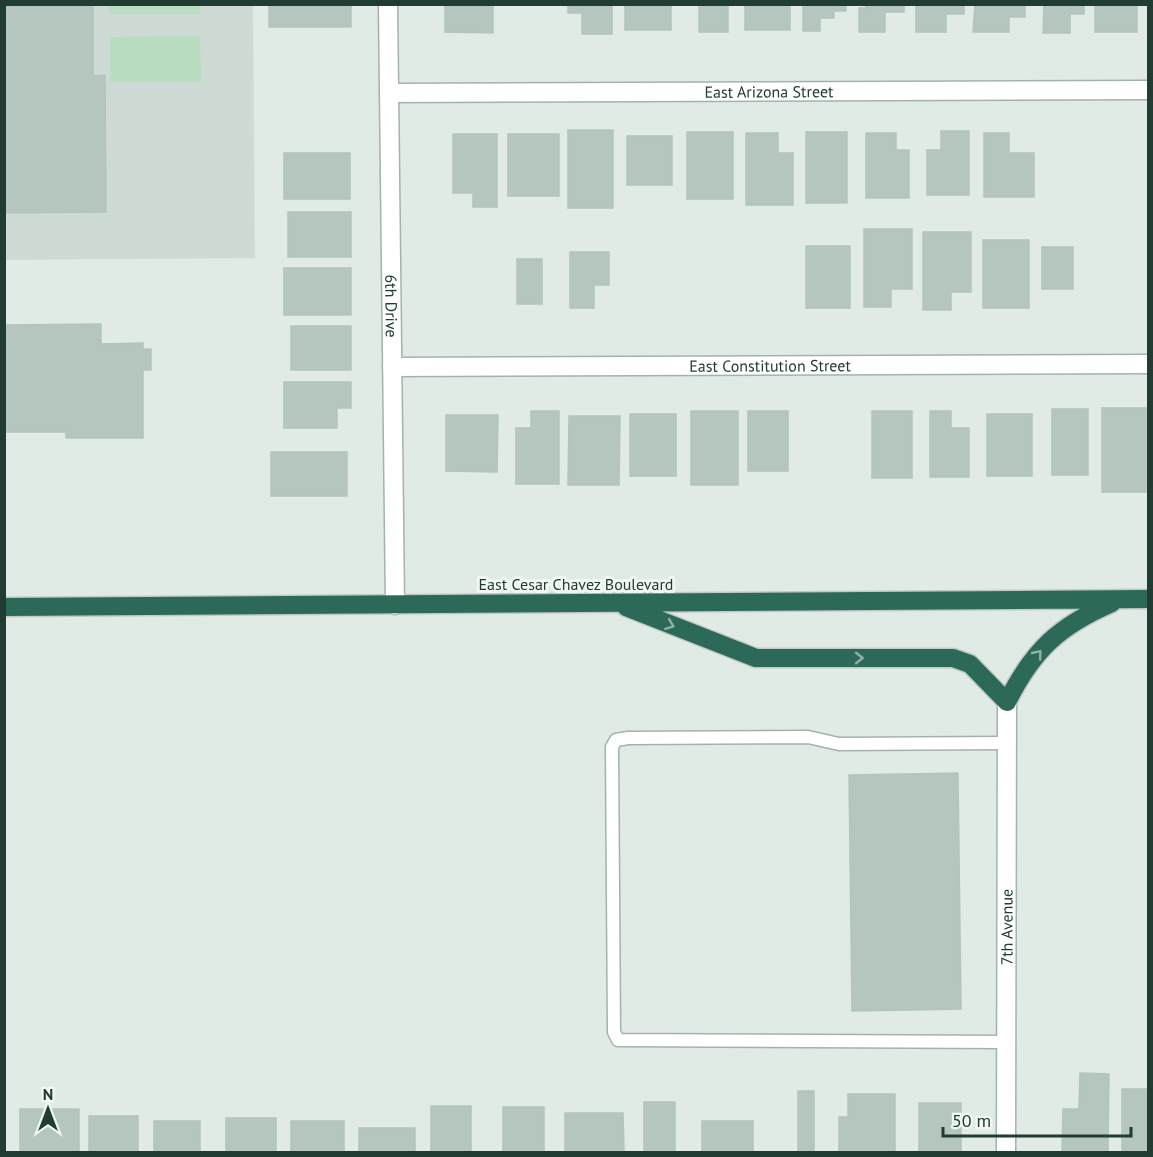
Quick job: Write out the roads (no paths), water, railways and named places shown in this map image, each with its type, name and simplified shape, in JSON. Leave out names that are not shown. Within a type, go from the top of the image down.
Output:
[{"type":"highway","points":[[616,604],[756,658],[953,658],[970,664],[1007,702],[1024,672],[1060,629],[1120,599]]},
{"type":"highway","name":"East Cesar Chavez Boulevard","points":[[4,608],[1149,599]]},
{"type":"street","name":"6th Drive","points":[[388,4],[395,605]]},
{"type":"street","name":"East Arizona Street","points":[[389,93],[1149,90]]},
{"type":"street","name":"East Constitution Street","points":[[392,367],[1149,364]]},
{"type":"street","name":"7th Avenue","points":[[1006,1152],[1007,702]]},
{"type":"lane","points":[[1006,743],[839,744],[808,737],[628,738],[616,740],[612,747],[612,759],[614,1032],[618,1040],[1006,1042]]}]
